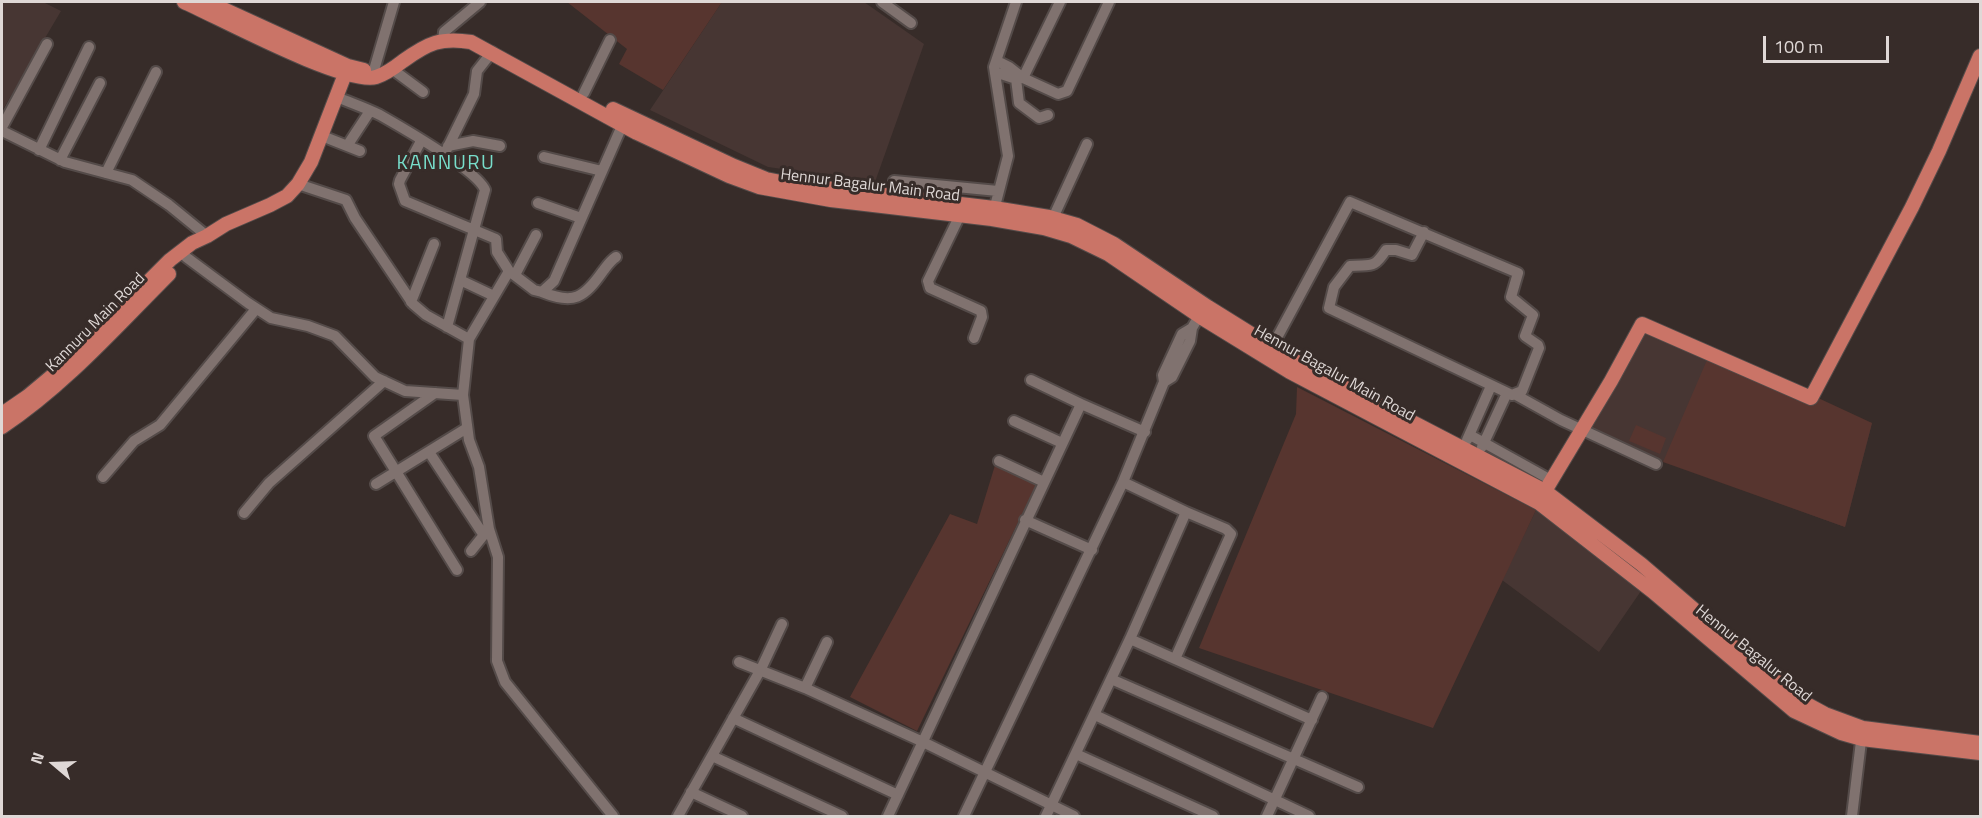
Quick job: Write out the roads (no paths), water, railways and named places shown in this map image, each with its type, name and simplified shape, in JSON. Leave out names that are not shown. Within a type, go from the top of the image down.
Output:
[{"type":"main road","name":"Hennur Bagalur Main Road","points":[[184,2],[286,50],[346,71],[374,70],[389,64],[417,44],[443,36],[461,33],[475,36],[729,176],[759,187],[801,196],[960,215],[993,213],[1071,236],[1108,254],[1199,317],[1290,372],[1545,491]]},
{"type":"main road","name":"Hennur Bagalur Main Road","points":[[208,2],[360,79],[374,78],[392,69],[443,36],[471,42],[561,85],[584,93],[624,120],[766,179],[993,213],[1053,218],[1077,225],[1114,244],[1199,317],[1272,347],[1545,491]]},
{"type":"main road","points":[[1545,491],[1611,381],[1642,324],[1811,398],[1912,207],[1980,56]]},
{"type":"main road","points":[[2,414],[65,365],[170,260],[192,243],[226,224],[270,206],[287,196],[298,184],[322,136],[346,71]]},
{"type":"main road","name":"Kannuru Main Road","points":[[2,427],[32,407],[74,370],[207,236]]},
{"type":"main road","name":"Hennur Bagalur Road","points":[[1545,491],[1652,591],[1794,711],[1841,733],[1980,743]]},
{"type":"main road","name":"Hennur Bagalur Road","points":[[1862,733],[1980,753]]},
{"type":"street","points":[[374,70],[394,4],[381,2]]},
{"type":"street","points":[[443,36],[480,2]]},
{"type":"street","points":[[882,2],[911,23]]},
{"type":"street","points":[[993,213],[1008,156],[996,67],[1016,2]]},
{"type":"street","points":[[1048,115],[1039,118],[1019,103],[1019,79],[1060,2]]},
{"type":"street","points":[[996,67],[1009,67],[1019,79],[1054,93],[1061,94],[1067,91],[1109,2]]},
{"type":"street","points":[[584,93],[610,40]]},
{"type":"street","points":[[47,44],[2,129],[60,160],[132,180],[169,205],[207,236]]},
{"type":"street","points":[[39,150],[89,47]]},
{"type":"street","points":[[446,150],[474,94],[477,72],[492,52]]},
{"type":"street","points":[[392,69],[423,92]]},
{"type":"street","points":[[106,173],[156,72]]},
{"type":"street","points":[[60,160],[100,83]]},
{"type":"street","points":[[337,97],[370,111],[421,141],[446,150],[483,184],[485,190],[475,230],[447,327]]},
{"type":"street","points":[[347,146],[370,111]]},
{"type":"street","points":[[542,292],[554,280],[624,120]]},
{"type":"street","points":[[322,136],[360,151]]},
{"type":"street","points":[[421,141],[400,180],[399,184],[405,201],[496,239],[497,252],[512,273],[534,290],[557,298],[583,296],[591,289],[611,260],[616,257]]},
{"type":"street","points":[[446,150],[473,141],[500,146]]},
{"type":"street","points":[[1053,218],[1087,144]]},
{"type":"street","points":[[544,157],[602,171]]},
{"type":"street","points":[[894,181],[998,190]]},
{"type":"street","points":[[298,184],[346,200],[355,219],[411,302],[426,315],[469,339]]},
{"type":"street","points":[[1272,347],[1350,202],[1518,273],[1511,297],[1533,315],[1525,336],[1539,348],[1522,391],[1511,394],[1478,456]]},
{"type":"street","points":[[538,203],[582,218]]},
{"type":"street","points":[[960,215],[928,281],[930,288],[938,293],[981,311],[982,317],[974,338]]},
{"type":"street","points":[[1424,232],[1412,255],[1390,249],[1386,250],[1376,264],[1369,267],[1350,266],[1334,287],[1328,304],[1329,308],[1656,464]]},
{"type":"street","points":[[471,551],[486,531],[479,467],[469,440],[463,395],[469,339],[494,296],[536,235]]},
{"type":"street","points":[[411,302],[434,244]]},
{"type":"street","points":[[186,257],[271,318],[308,326],[335,336],[375,377],[405,391],[463,395]]},
{"type":"street","points":[[460,280],[494,296]]},
{"type":"street","points":[[103,477],[134,441],[160,425],[256,309]]},
{"type":"street","points":[[964,816],[1092,550],[1145,432],[1164,382],[1172,377],[1199,317]]},
{"type":"street","points":[[1031,380],[1145,432]]},
{"type":"street","points":[[244,513],[269,483],[384,381]]},
{"type":"street","points":[[1463,448],[1491,386]]},
{"type":"street","points":[[435,393],[374,436],[457,570]]},
{"type":"street","points":[[888,816],[1081,404]]},
{"type":"street","points":[[1014,421],[1062,443]]},
{"type":"street","points":[[376,484],[467,428]]},
{"type":"street","points":[[1470,435],[1485,443],[1545,491]]},
{"type":"street","points":[[429,452],[486,531],[498,557],[497,661],[505,682],[613,816]]},
{"type":"street","points":[[999,461],[1044,483]]},
{"type":"street","points":[[1123,482],[1226,529],[1232,534],[1175,659]]},
{"type":"street","points":[[1046,816],[1112,679],[1186,512]]},
{"type":"street","points":[[1025,520],[1092,550]]},
{"type":"street","points":[[678,816],[761,669],[782,624]]},
{"type":"street","points":[[1130,639],[1312,720]]},
{"type":"street","points":[[806,688],[827,642]]},
{"type":"street","points":[[739,662],[806,688],[1074,816]]},
{"type":"street","points":[[1112,679],[1358,787]]},
{"type":"street","points":[[1267,816],[1322,698]]},
{"type":"street","points":[[1095,714],[1309,816]]},
{"type":"street","points":[[733,718],[898,795]]},
{"type":"street","points":[[1852,816],[1862,733]]},
{"type":"street","points":[[1076,754],[1213,816]]},
{"type":"street","points":[[712,756],[842,816]]},
{"type":"street","points":[[691,792],[736,815]]},
{"type":"district","name":"KANNURU","points":[[446,164]]}]
